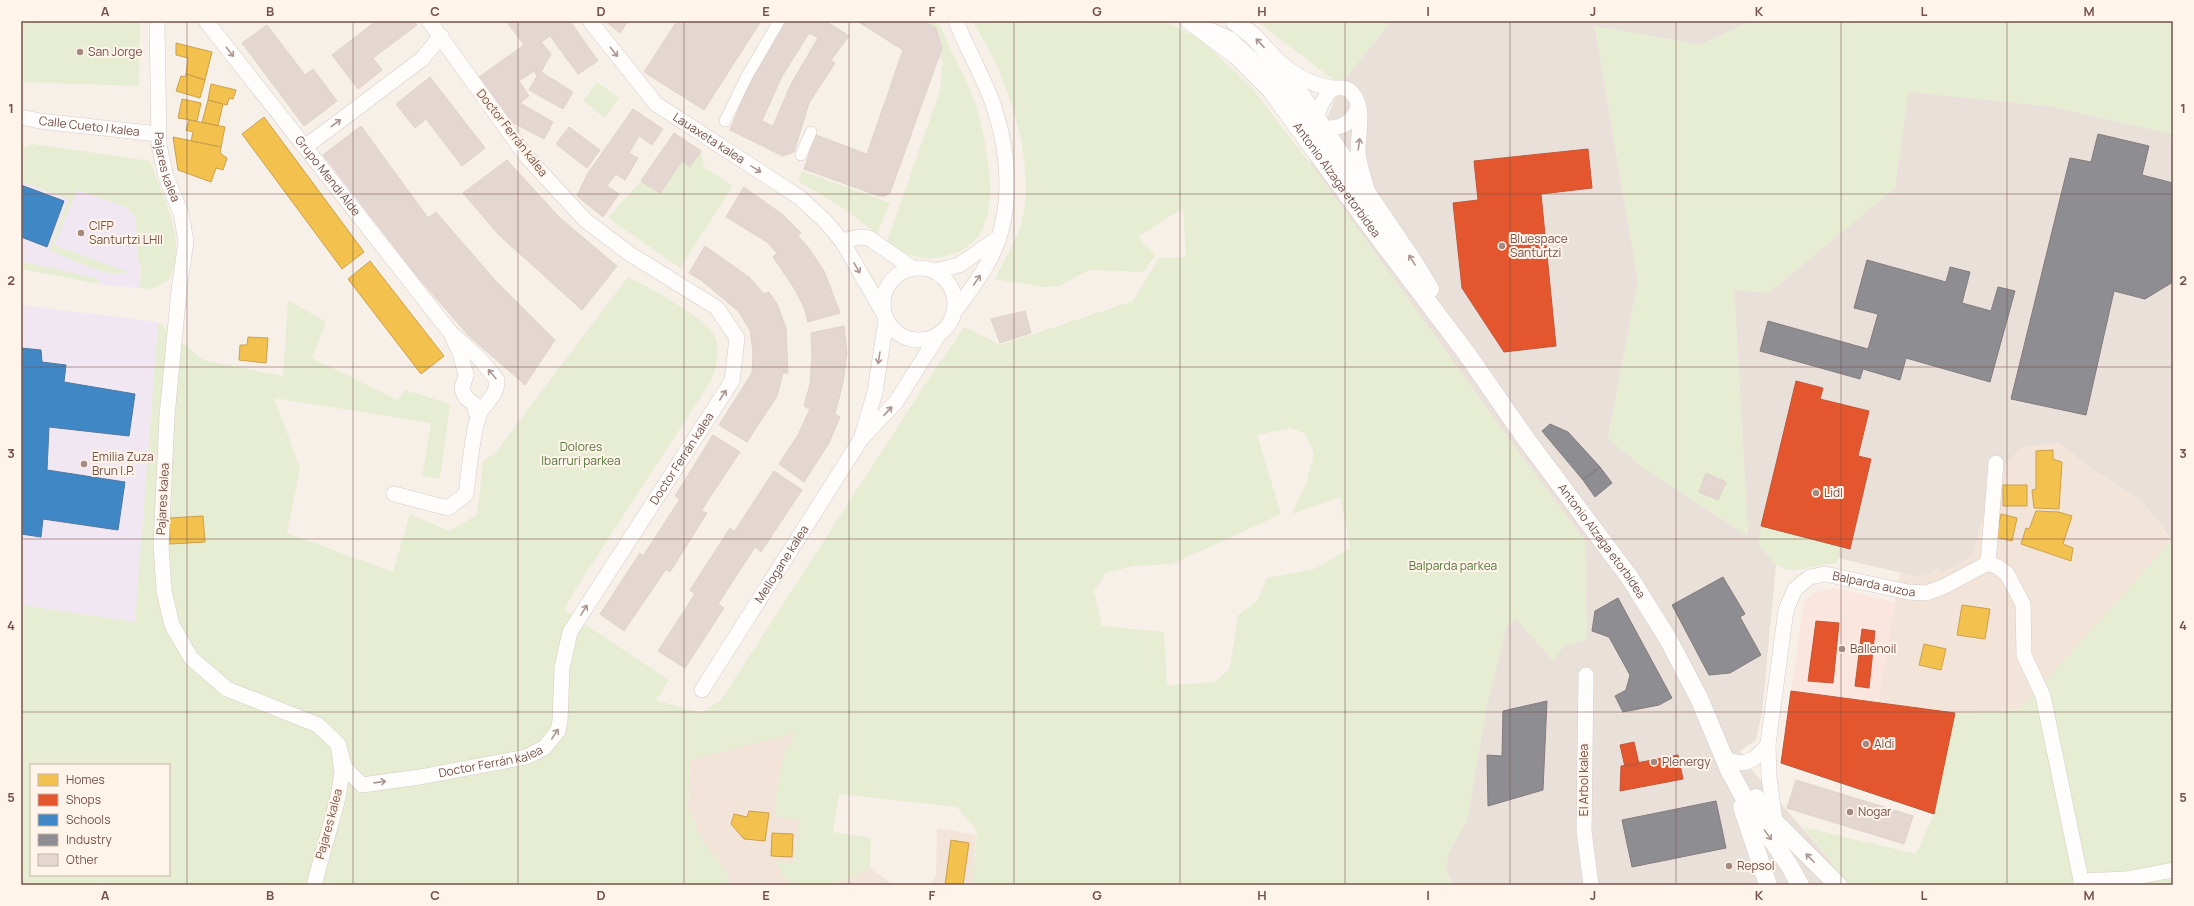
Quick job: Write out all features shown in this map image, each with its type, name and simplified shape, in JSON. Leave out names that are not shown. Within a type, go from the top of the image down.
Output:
[{"type":"street","name":"Pajares kalea","points":[[157,21],[158,134],[161,160],[181,213],[186,241],[179,290],[167,416],[161,545],[164,591],[172,625],[191,658],[227,689],[318,725],[338,744],[342,772],[338,798],[314,885]]},
{"type":"street","name":"Grupo Mendi Alde","points":[[206,21],[450,332],[479,358],[497,380],[497,390],[493,397],[483,406],[478,419],[466,494],[448,508],[394,494]]},
{"type":"street","name":"Doctor Ferrán kalea","points":[[338,798],[362,785],[526,757],[544,748],[558,731],[562,668],[570,632],[732,381],[737,338],[717,308],[630,254],[585,220],[527,157],[429,21]]},
{"type":"street","name":"Lauaxeta kalea","points":[[590,21],[656,104],[799,197],[842,241],[885,317]]},
{"type":"street","points":[[725,121],[731,103],[779,21]]},
{"type":"street","points":[[1190,21],[1230,39],[1270,76],[1309,126],[1319,125],[1333,128],[1345,125],[1355,116],[1358,107]]},
{"type":"street","name":"Antonio Alzaga etorbidea","points":[[1190,21],[1237,56],[1271,90],[1371,227],[1467,354],[1526,439],[1630,578],[1668,639],[1699,698],[1731,767]]},
{"type":"street","name":"Antonio Alzaga etorbidea","points":[[1234,21],[1253,36],[1276,61],[1413,261],[1467,354]]},
{"type":"street","points":[[954,312],[955,300],[952,288],[945,278],[935,271],[925,268],[912,268],[900,272],[891,280],[885,291],[882,302],[885,317],[897,333],[907,338],[918,340],[939,334],[949,324],[954,312],[980,275],[998,238],[1007,193],[1007,170],[1003,138],[994,107],[956,22]]},
{"type":"street","points":[[305,147],[422,59],[441,36]]},
{"type":"street","points":[[1276,61],[1310,81],[1333,88],[1341,87],[1348,90],[1355,97],[1361,129],[1358,150],[1369,195]]},
{"type":"street","points":[[1333,88],[1325,97],[1319,125],[1322,146],[1367,208],[1371,227]]},
{"type":"street","name":"Calle Cueto I kalea","points":[[21,118],[40,122],[158,134]]},
{"type":"street","points":[[801,155],[809,145],[811,132]]},
{"type":"street","points":[[842,241],[859,237],[868,238],[912,268]]},
{"type":"street","points":[[935,271],[960,265],[998,238]]},
{"type":"street","name":"Mellogane kalea","points":[[861,439],[874,392],[885,317]]},
{"type":"street","name":"Grupo Mendi Alde","points":[[450,332],[460,353],[466,375],[462,389],[466,398],[474,404],[478,419]]},
{"type":"street","name":"Mellogane kalea","points":[[702,690],[861,439],[896,402],[939,334]]},
{"type":"street","points":[[1996,463],[1988,564],[1998,567],[2006,573],[2023,604],[2024,655],[2043,696],[2082,883],[2126,879],[2173,870]]},
{"type":"street","name":"Balparda auzoa","points":[[1775,822],[1769,777],[1768,744],[1786,610],[1791,594],[1800,584],[1810,577],[1825,574],[1908,592],[1926,593],[1943,587],[1988,564]]},
{"type":"street","name":"El Arbol kalea","points":[[1586,675],[1584,831],[1591,885]]},
{"type":"street","points":[[338,744],[345,768],[362,785]]},
{"type":"street","points":[[1731,767],[1753,760],[1760,755],[1768,744]]},
{"type":"street","points":[[1753,760],[1769,777]]},
{"type":"street","points":[[1731,767],[1775,822],[1838,885]]},
{"type":"street","points":[[1731,767],[1768,885]]},
{"type":"street","points":[[1731,767],[1750,808],[1789,864],[1800,885]]},
{"type":"shaded area","points":[[1391,21],[1752,21],[1700,45],[1595,26],[1638,281],[1608,438],[1748,535],[1734,289],[1895,188],[1908,91],[2049,106],[2173,134],[2173,542],[2141,500],[2087,466],[2060,443],[2021,447],[1991,481],[1973,555],[1943,572],[1937,568],[1931,573],[1919,577],[1778,544],[1762,713],[1756,740],[1740,751],[1751,769],[1831,861],[1825,885],[1453,885],[1446,870],[1448,853],[1467,821],[1486,709],[1506,627],[1516,619],[1558,652],[1571,642],[1587,639],[1585,541],[1514,446],[1310,163],[1340,85]]},
{"type":"shaded area","name":"CIFP Santurtzi LHII","points":[[21,174],[142,198],[140,288],[105,285],[21,269]]},
{"type":"shaded area","name":"Emilia Zuza Brun I.P.","points":[[21,305],[158,322],[135,622],[21,605]]},
{"type":"shaded area","points":[[2060,443],[2087,466],[2141,500],[2171,541],[2019,710],[1955,713],[1878,703],[1900,573],[1919,577],[1931,573],[1937,568],[1991,481],[2021,447]]},
{"type":"shaded area","name":"Ballenoil","points":[[1832,588],[1895,602],[1878,703],[1791,691],[1804,601],[1814,593]]},
{"type":"shaded area","points":[[796,732],[783,756],[776,799],[776,818],[799,818],[794,864],[776,862],[784,878],[797,885],[731,885],[725,869],[702,840],[688,807],[690,760]]},
{"type":"shaded area","points":[[937,828],[976,835],[972,885],[930,885],[936,876]]},
{"type":"shaded area","points":[[870,868],[893,885],[831,885],[857,875]]},
{"type":"green space","name":"San Jorge","points":[[21,21],[140,21],[139,86],[21,82]]},
{"type":"green space","points":[[924,21],[937,21],[969,88],[975,104],[985,142],[990,177],[988,211],[984,226],[977,238],[968,246],[957,252],[932,258],[916,257],[901,251],[887,242],[940,90],[943,61],[939,58],[941,52],[941,41],[934,28]]},
{"type":"green space","points":[[972,21],[1164,21],[1199,38],[1251,87],[1310,163],[1514,446],[1585,541],[1587,639],[1564,646],[1553,661],[1516,619],[1506,627],[1486,709],[1467,821],[1448,853],[1446,870],[1453,885],[972,885],[977,831],[957,807],[839,794],[833,832],[871,838],[870,868],[861,873],[828,885],[804,886],[794,884],[784,877],[776,862],[794,863],[799,819],[776,818],[776,799],[783,756],[795,733],[690,760],[688,807],[702,840],[725,869],[731,885],[21,885],[21,605],[135,622],[158,322],[203,360],[283,376],[288,300],[326,322],[312,358],[398,400],[405,390],[450,404],[440,479],[422,476],[431,423],[274,398],[300,468],[287,533],[393,572],[410,514],[449,531],[477,515],[483,461],[496,452],[628,277],[648,287],[687,311],[708,327],[713,333],[717,345],[717,357],[711,381],[575,590],[564,610],[669,680],[656,700],[701,713],[721,700],[931,375],[964,327],[1001,345],[1133,301],[1159,258],[1186,257],[1183,208],[1138,237],[1156,255],[1143,272],[1089,270],[1059,286],[1042,287],[995,279],[1019,230],[1024,209],[1026,186],[1020,138],[1014,114],[998,69]],"holes":[[[1291,428],[1305,434],[1314,453],[1307,481],[1292,514],[1340,497],[1350,548],[1314,569],[1267,578],[1257,601],[1238,615],[1230,668],[1215,682],[1167,685],[1164,632],[1102,626],[1094,591],[1106,573],[1134,566],[1172,564],[1281,514],[1257,435]]]},
{"type":"green space","points":[[1257,21],[1391,21],[1340,85]]},
{"type":"green space","points":[[1752,21],[2173,21],[2173,134],[2049,106],[1908,92],[1895,188],[1769,293],[1734,290],[1748,536],[1640,466],[1608,438],[1638,281],[1595,26],[1700,45]]},
{"type":"green space","points":[[597,82],[619,98],[605,118],[583,101]]},
{"type":"green space","points":[[33,144],[150,161],[167,205],[175,236],[176,252],[174,267],[168,281],[152,289],[140,288],[141,267],[137,258],[136,218],[126,207],[77,190],[54,245],[128,272],[120,274],[110,273],[88,267],[49,250],[68,199],[21,181],[21,149]]},
{"type":"green space","points":[[701,151],[704,167],[733,186],[680,268],[608,218],[641,181],[660,193],[682,161],[690,167]]},
{"type":"green space","points":[[802,171],[890,203],[877,234],[843,208],[798,181]]},
{"type":"green space","points":[[21,261],[99,279],[98,284],[21,269]]},
{"type":"green space","points":[[1761,526],[1840,547],[1837,564],[1821,565],[1798,570],[1785,569],[1779,566],[1758,544]]},
{"type":"green space","points":[[2171,541],[2173,542],[2173,885],[1825,885],[1831,861],[1803,827],[1916,854],[1934,814],[1955,713],[2019,710]]},
{"type":"building: Homes","points":[[176,43],[212,52],[205,80],[186,74],[188,58],[176,55]]},
{"type":"building: Homes","points":[[186,74],[205,80],[200,98],[176,91],[181,76],[185,77]]},
{"type":"building: Homes","points":[[211,84],[236,90],[233,99],[229,98],[227,105],[208,100]]},
{"type":"building: Homes","points":[[182,99],[201,103],[197,121],[178,118]]},
{"type":"building: Homes","points":[[208,100],[223,104],[218,126],[202,122]]},
{"type":"building: Homes","points":[[264,117],[364,252],[342,269],[242,134]]},
{"type":"building: Homes","points":[[189,120],[225,127],[221,147],[191,141],[193,132],[186,130]]},
{"type":"building: Homes","points":[[173,137],[221,147],[220,153],[227,158],[223,170],[216,168],[211,182],[178,170]]},
{"type":"building: Homes","points":[[370,261],[444,356],[421,374],[348,279]]},
{"type":"building: Homes","points":[[248,337],[268,338],[266,363],[239,360],[240,345],[247,345]]},
{"type":"building: Homes","points":[[2053,450],[2053,459],[2062,462],[2059,509],[2034,508],[2032,490],[2036,489],[2036,451]]},
{"type":"building: Homes","points":[[2003,485],[2027,485],[2027,506],[2003,506]]},
{"type":"building: Homes","points":[[2036,511],[2059,512],[2072,516],[2063,544],[2073,548],[2071,561],[2021,544],[2026,528],[2029,529]]},
{"type":"building: Homes","points":[[2001,514],[2017,518],[2012,541],[1996,537]]},
{"type":"building: Homes","points":[[203,516],[205,542],[170,544],[169,518]]},
{"type":"building: Homes","points":[[1962,605],[1990,609],[1985,639],[1957,635]]},
{"type":"building: Homes","points":[[1924,644],[1946,649],[1941,670],[1919,665]]},
{"type":"building: Homes","points":[[749,811],[769,813],[765,841],[744,839],[731,824],[734,814],[747,817]]},
{"type":"building: Homes","points":[[772,833],[793,834],[792,857],[771,856]]},
{"type":"building: Homes","points":[[951,840],[969,843],[963,885],[945,885]]},
{"type":"building: Shops","name":"Bluespace Santurtzi","points":[[1588,149],[1592,188],[1541,194],[1556,346],[1504,352],[1462,288],[1453,203],[1478,200],[1474,161]]},
{"type":"building: Shops","name":"Lidl","points":[[1796,381],[1823,388],[1820,399],[1869,411],[1858,456],[1871,459],[1850,549],[1761,526]]},
{"type":"building: Shops","points":[[1816,621],[1839,623],[1833,683],[1808,681]]},
{"type":"building: Shops","points":[[1862,629],[1875,631],[1869,688],[1855,686]]},
{"type":"building: Shops","name":"Aldi","points":[[1791,691],[1955,713],[1934,814],[1781,763]]},
{"type":"building: Shops","points":[[1634,742],[1639,764],[1625,767],[1620,745]]},
{"type":"building: Shops","points":[[1678,755],[1683,779],[1620,791],[1621,766]]},
{"type":"building: Schools","points":[[21,185],[64,201],[47,247],[21,237]]},
{"type":"building: Schools","points":[[21,348],[41,350],[42,362],[66,365],[64,382],[135,394],[129,436],[49,427],[47,470],[125,482],[118,530],[43,519],[41,537],[21,534]]},
{"type":"building: Industry","points":[[2098,134],[2149,146],[2142,175],[2173,183],[2173,282],[2145,299],[2114,291],[2086,415],[2011,399],[2070,158],[2091,162]]},
{"type":"building: Industry","points":[[1867,260],[1946,282],[1950,267],[1970,272],[1962,303],[1991,311],[1998,287],[2015,291],[1990,382],[1906,358],[1900,380],[1863,369],[1860,379],[1760,351],[1768,321],[1868,349],[1878,314],[1854,308]]},
{"type":"building: Industry","points":[[1550,424],[1568,432],[1600,467],[1583,480],[1542,431]]},
{"type":"building: Industry","points":[[1600,467],[1612,483],[1595,497],[1583,480]]},
{"type":"building: Industry","points":[[1723,577],[1745,614],[1740,617],[1761,655],[1730,673],[1709,675],[1672,605]]},
{"type":"building: Industry","points":[[1618,598],[1672,698],[1659,705],[1623,712],[1615,696],[1626,690],[1630,675],[1609,637],[1592,631],[1595,611]]},
{"type":"building: Industry","points":[[1547,701],[1543,790],[1488,806],[1487,755],[1502,756],[1503,711]]},
{"type":"building: Industry","points":[[1716,801],[1726,848],[1632,867],[1622,820]]},
{"type":"building: Other","points":[[376,21],[414,21],[417,25],[373,58],[382,70],[358,89],[332,55]]},
{"type":"building: Other","points":[[506,21],[570,21],[598,61],[578,74],[550,36],[541,42],[551,54],[541,72],[573,92],[563,109],[529,90],[537,76],[534,71],[519,81],[529,96],[520,103],[553,122],[544,139],[508,120],[479,77],[524,45]]},
{"type":"building: Other","points":[[605,21],[628,21],[620,33]]},
{"type":"building: Other","points":[[677,21],[761,21],[704,110],[644,72]]},
{"type":"building: Other","points":[[785,21],[826,21],[849,36],[831,60],[835,63],[809,103],[794,152],[783,156],[730,130],[753,75]],"holes":[[[809,33],[818,38],[791,84],[773,126],[762,121],[781,78]]]},
{"type":"building: Other","points":[[857,21],[924,21],[936,28],[942,48],[890,193],[885,196],[879,196],[804,169],[816,135],[867,154],[903,50]]},
{"type":"building: Other","points":[[267,25],[305,75],[313,69],[337,101],[304,126],[242,43]]},
{"type":"building: Other","points":[[430,77],[485,148],[462,166],[426,119],[415,128],[396,104]]},
{"type":"building: Other","points":[[633,109],[663,129],[652,145],[639,136],[629,153],[638,158],[625,180],[616,174],[607,186],[619,194],[603,217],[577,196],[588,173]]},
{"type":"building: Other","points":[[361,126],[428,218],[436,212],[494,279],[555,340],[525,385],[468,335],[417,276],[323,155]]},
{"type":"building: Other","points":[[569,127],[600,150],[587,168],[556,144]]},
{"type":"building: Other","points":[[674,133],[701,151],[690,167],[682,161],[660,193],[641,181]]},
{"type":"building: Other","points":[[507,160],[559,217],[617,266],[582,310],[499,235],[463,193]]},
{"type":"building: Other","points":[[744,187],[783,215],[801,233],[798,236],[808,247],[824,271],[840,313],[808,322],[804,307],[794,288],[773,257],[777,253],[767,242],[726,217]]},
{"type":"building: Other","points":[[705,246],[749,277],[764,294],[769,292],[777,304],[786,328],[788,373],[783,373],[777,396],[747,442],[719,425],[752,373],[753,352],[750,330],[738,311],[701,280],[689,273]]},
{"type":"building: Other","points":[[1025,311],[1031,333],[1000,343],[991,319]]},
{"type":"building: Other","points":[[844,326],[847,353],[843,383],[835,414],[840,417],[829,443],[804,482],[779,464],[798,435],[810,409],[804,406],[810,384],[812,358],[811,333]]},
{"type":"building: Other","points":[[713,435],[740,452],[701,511],[707,513],[670,572],[666,569],[624,631],[600,614],[640,553],[643,556],[680,499],[675,496]]},
{"type":"building: Other","points":[[774,471],[802,490],[761,552],[755,547],[718,604],[724,608],[685,668],[658,651],[695,594],[690,590],[730,528],[734,532]]},
{"type":"building: Other","points":[[1706,473],[1726,482],[1718,500],[1699,492]]},
{"type":"building: Other","name":"Nogar","points":[[1796,780],[1913,816],[1904,844],[1787,808]]},
{"type":"place","name":"San Jorge","points":[[80,52]]},
{"type":"place","name":"CIFP Santurtzi LHII","points":[[81,233]]},
{"type":"place","name":"Bluespace Santurtzi","points":[[1502,246]]},
{"type":"place","name":"Emilia Zuza Brun I.P.","points":[[84,464]]},
{"type":"place","name":"Lidl","points":[[1816,493]]},
{"type":"place","name":"Ballenoil","points":[[1842,649]]},
{"type":"place","name":"Aldi","points":[[1866,744]]},
{"type":"place","name":"Plenergy","points":[[1654,762]]},
{"type":"place","name":"Nogar","points":[[1850,812]]},
{"type":"place","name":"Repsol","points":[[1729,866]]},
{"type":"park label","name":"Dolores Ibarruri parkea","points":[[581,454]]},
{"type":"park label","name":"Balparda parkea","points":[[1453,566]]}]
